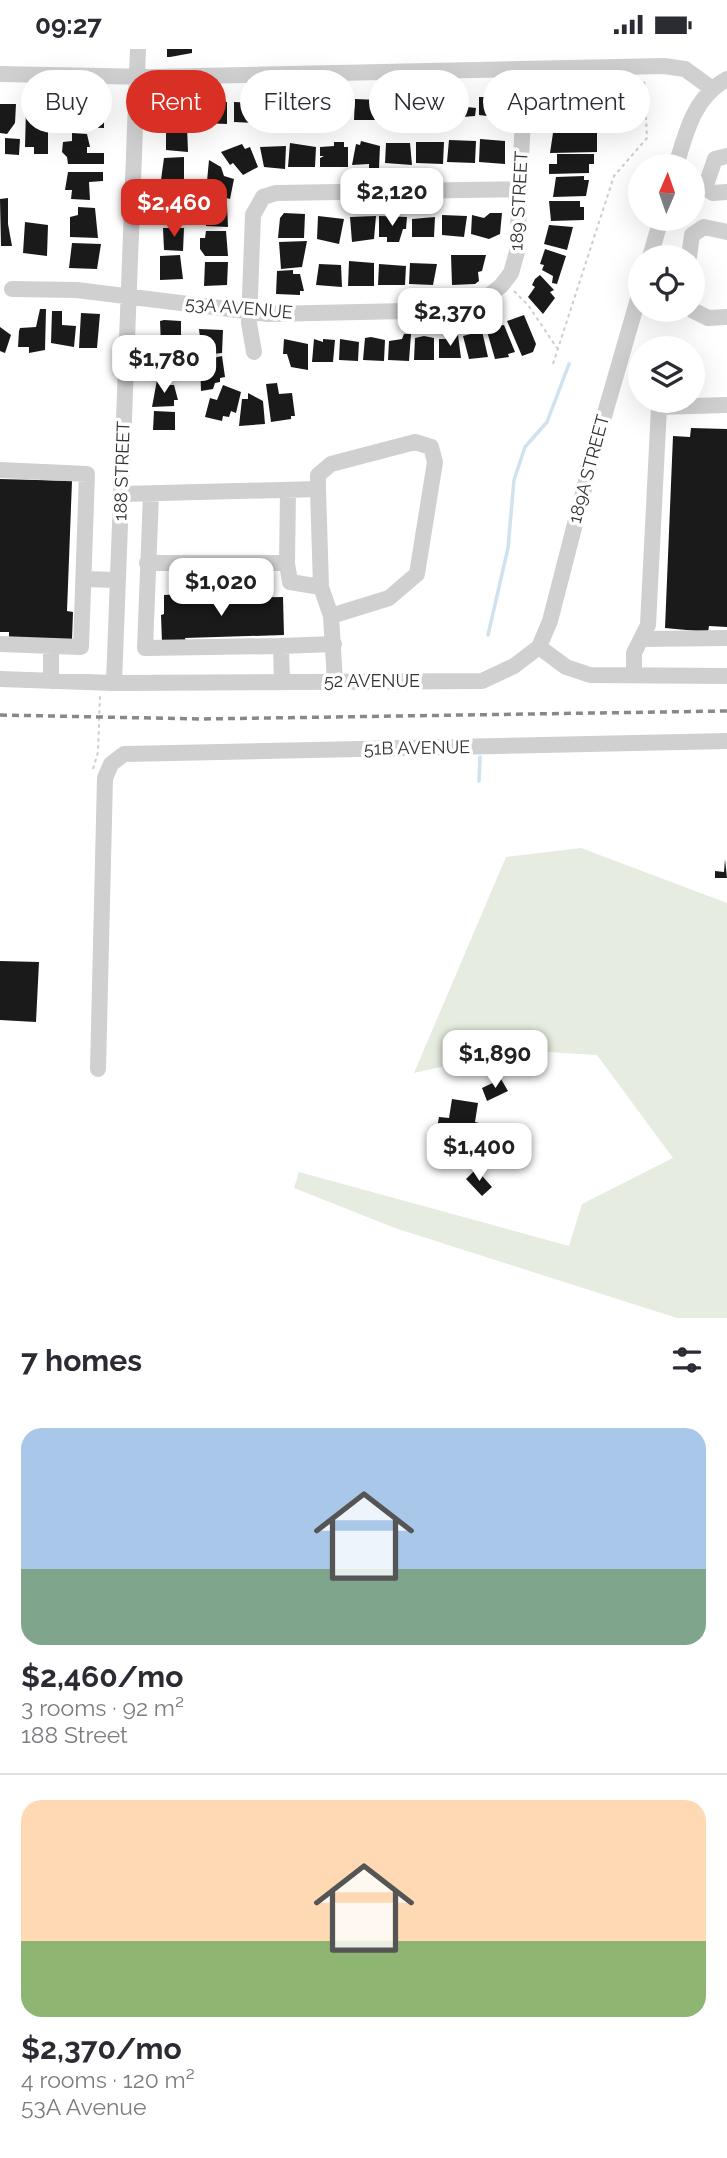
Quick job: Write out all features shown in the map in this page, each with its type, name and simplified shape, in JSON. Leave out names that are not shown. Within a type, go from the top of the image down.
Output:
[{"type":"street","name":"188 STREET","points":[[137,70],[138,49]]},
{"type":"street","points":[[657,49],[650,72],[685,69],[711,88]]},
{"type":"street","name":"189 STREET","points":[[503,283],[517,251],[525,69]]},
{"type":"street","points":[[226,76],[567,70]]},
{"type":"street","points":[[0,74],[126,78]]},
{"type":"street","points":[[681,154],[692,116],[711,88],[727,79]]},
{"type":"street","name":"188 STREET","points":[[114,683],[134,133]]},
{"type":"street","points":[[727,156],[715,159],[705,188],[713,193],[727,192]]},
{"type":"street","points":[[254,352],[250,342],[249,313],[253,215],[257,202],[276,193],[520,189]]},
{"type":"street","points":[[691,245],[692,235],[704,227],[727,232]]},
{"type":"street","name":"53A AVENUE","points":[[12,289],[77,290],[249,313],[452,310],[479,303],[503,283]]},
{"type":"street","points":[[705,316],[727,317]]},
{"type":"street","name":"189A STREET","points":[[538,647],[550,621],[592,458],[631,322]]},
{"type":"street","points":[[634,675],[634,653],[648,625],[659,407],[727,405]]},
{"type":"street","points":[[331,615],[389,598],[416,574],[435,462],[431,447],[415,442],[331,464],[318,475],[321,587],[331,615],[335,681]]},
{"type":"street","points":[[0,470],[87,474],[81,647],[0,644]]},
{"type":"street","points":[[288,489],[287,563],[290,582],[321,587]]},
{"type":"street","points":[[122,494],[318,489]]},
{"type":"street","points":[[151,495],[145,648],[334,644]]},
{"type":"street","points":[[147,563],[287,563]]},
{"type":"street","points":[[84,579],[117,580]]},
{"type":"street","points":[[642,639],[727,638]]},
{"type":"street","points":[[51,646],[51,681]]},
{"type":"street","points":[[281,646],[282,683]]},
{"type":"street","points":[[538,647],[566,667],[590,675],[727,676]]},
{"type":"street","name":"52 AVENUE","points":[[0,679],[114,683],[482,681],[514,666],[538,647]]},
{"type":"street","name":"51B AVENUE","points":[[98,1069],[105,778],[111,764],[124,754],[727,741]]},
{"type":"path","points":[[553,363],[614,176],[647,138],[647,133]]},
{"type":"path","points":[[503,283],[528,305],[558,349]]},
{"type":"path","points":[[93,779],[99,752],[100,694]]},
{"type":"shaded area","points":[[581,848],[727,903],[727,1318],[677,1318],[395,1228],[294,1188],[299,1172],[569,1246],[582,1204],[673,1158],[597,1055],[514,1050],[414,1073],[506,857]]},
{"type":"building","points":[[167,49],[192,49],[192,53],[167,57]]},
{"type":"building","points":[[479,97],[483,97],[483,115],[479,115]]},
{"type":"building","points":[[355,99],[369,100],[369,120],[355,120]]},
{"type":"building","points":[[234,102],[240,102],[240,122],[234,122]]},
{"type":"building","points":[[0,104],[16,104],[15,123],[7,134],[0,133]]},
{"type":"building","points":[[469,107],[476,108],[475,116],[469,116]]},
{"type":"building","points":[[25,133],[48,133],[48,154],[34,154],[34,147],[25,147]]},
{"type":"building","points":[[72,133],[87,134],[90,147],[87,147],[87,153],[104,153],[104,164],[68,164],[67,157],[62,152],[63,142],[72,141]]},
{"type":"building","points":[[166,133],[187,133],[188,152],[166,150]]},
{"type":"building","points":[[553,133],[597,133],[597,152],[550,153]]},
{"type":"building","points":[[5,138],[20,139],[19,155],[5,154]]},
{"type":"building","points":[[480,139],[505,141],[505,164],[479,162]]},
{"type":"building","points":[[449,140],[476,141],[475,163],[447,162]]},
{"type":"building","points":[[361,141],[380,146],[379,168],[369,168],[369,164],[352,165],[356,144],[360,145]]},
{"type":"building","points":[[334,142],[344,142],[344,147],[348,147],[348,167],[320,167],[320,158],[324,156],[320,156],[320,147],[334,146]]},
{"type":"building","points":[[416,142],[444,142],[443,164],[416,163]]},
{"type":"building","points":[[290,143],[316,147],[315,167],[288,167]]},
{"type":"building","points":[[386,143],[410,143],[412,165],[385,163]]},
{"type":"building","points":[[242,144],[245,149],[250,147],[258,167],[243,175],[233,163],[230,165],[221,152]]},
{"type":"building","points":[[286,146],[285,169],[264,167],[260,147]]},
{"type":"building","points":[[557,154],[594,154],[594,164],[589,164],[589,173],[549,174],[549,164],[557,164]]},
{"type":"building","points":[[184,157],[184,186],[160,187],[164,158]]},
{"type":"building","points":[[209,160],[221,167],[224,176],[234,179],[230,199],[206,192]]},
{"type":"building","points":[[68,172],[103,172],[103,181],[89,182],[90,200],[71,199],[72,190],[65,190]]},
{"type":"building","points":[[584,176],[584,180],[589,180],[586,196],[553,197],[556,177]]},
{"type":"building","points":[[162,190],[182,190],[183,216],[161,217]]},
{"type":"building","points":[[8,198],[8,224],[12,246],[1,246],[0,199]]},
{"type":"building","points":[[207,201],[227,205],[228,227],[206,226]]},
{"type":"building","points":[[549,201],[580,201],[580,207],[584,207],[584,220],[551,221]]},
{"type":"building","points":[[78,207],[95,208],[98,238],[70,237],[70,217],[78,215]]},
{"type":"building","points":[[284,213],[305,214],[304,238],[278,238],[280,218]]},
{"type":"building","points":[[490,213],[502,213],[500,234],[489,239],[471,234],[472,215],[484,218]]},
{"type":"building","points":[[442,215],[467,216],[464,237],[442,235]]},
{"type":"building","points":[[318,216],[344,219],[339,244],[317,239]]},
{"type":"building","points":[[376,216],[374,239],[352,242],[350,217]]},
{"type":"building","points":[[379,216],[407,217],[406,229],[403,229],[399,242],[387,242],[387,237],[379,237]]},
{"type":"building","points":[[435,217],[434,237],[412,237],[412,219]]},
{"type":"building","points":[[25,222],[48,225],[47,256],[23,253]]},
{"type":"building","points":[[549,225],[573,227],[567,250],[544,244]]},
{"type":"building","points":[[163,228],[184,228],[183,251],[164,250]]},
{"type":"building","points":[[206,231],[226,231],[228,256],[205,256],[200,249],[200,238],[205,238]]},
{"type":"building","points":[[307,241],[302,267],[281,269],[279,242]]},
{"type":"building","points":[[72,243],[101,244],[97,269],[69,268]]},
{"type":"building","points":[[545,249],[566,256],[557,284],[552,283],[553,276],[542,270],[544,265],[540,264]]},
{"type":"building","points":[[180,255],[183,279],[160,280],[160,256]]},
{"type":"building","points":[[451,255],[486,255],[482,271],[478,272],[479,281],[475,284],[452,285]]},
{"type":"building","points":[[349,261],[374,263],[374,286],[348,286]]},
{"type":"building","points":[[205,262],[228,262],[227,285],[204,286]]},
{"type":"building","points":[[410,263],[437,264],[433,285],[409,284]]},
{"type":"building","points":[[319,264],[341,265],[342,287],[316,285]]},
{"type":"building","points":[[379,264],[406,266],[405,285],[378,285]]},
{"type":"building","points":[[293,270],[293,274],[300,274],[304,291],[300,291],[300,295],[276,294],[277,271]]},
{"type":"building","points":[[540,275],[554,290],[550,292],[555,298],[543,314],[528,297],[535,287],[532,285],[535,279]]},
{"type":"building","points":[[40,309],[46,309],[45,350],[29,353],[29,347],[18,347],[19,331],[20,328],[36,327]]},
{"type":"building","points":[[52,311],[62,311],[62,325],[76,326],[74,347],[51,343]]},
{"type":"building","points":[[81,313],[100,314],[97,348],[79,348]]},
{"type":"building","points":[[524,315],[536,344],[533,352],[522,356],[507,321]]},
{"type":"building","points":[[160,321],[181,321],[181,346],[161,346]]},
{"type":"building","points":[[504,325],[515,352],[508,354],[509,357],[495,359],[486,328]]},
{"type":"building","points":[[0,327],[11,335],[5,353],[0,351]]},
{"type":"building","points":[[199,329],[223,330],[222,353],[202,355]]},
{"type":"building","points":[[482,331],[488,357],[469,359],[463,336]]},
{"type":"building","points":[[404,334],[411,334],[409,361],[388,360],[389,341],[402,339]]},
{"type":"building","points":[[448,335],[458,335],[461,358],[439,358],[439,339],[448,339]]},
{"type":"building","points":[[365,338],[385,340],[384,361],[363,360]]},
{"type":"building","points":[[415,338],[434,338],[434,360],[414,360]]},
{"type":"building","points":[[284,339],[308,344],[308,370],[291,367],[287,354],[283,354]]},
{"type":"building","points":[[314,339],[323,342],[323,339],[335,340],[333,362],[312,362]]},
{"type":"building","points":[[340,339],[359,342],[358,361],[339,360]]},
{"type":"building","points":[[153,350],[175,351],[175,357],[179,357],[175,372],[168,372],[168,377],[159,377],[159,368],[152,362]]},
{"type":"building","points":[[222,356],[225,377],[215,383],[213,389],[201,391],[200,361]]},
{"type":"building","points":[[157,380],[167,380],[167,385],[174,385],[178,400],[174,400],[174,406],[152,407]]},
{"type":"building","points":[[277,383],[279,394],[292,393],[295,416],[271,422],[266,384]]},
{"type":"building","points":[[223,385],[241,392],[236,413],[231,411],[229,417],[223,416],[222,421],[205,417],[210,398],[217,400]]},
{"type":"building","points":[[248,393],[263,401],[265,424],[239,426],[242,399],[248,399]]},
{"type":"building","points":[[154,411],[175,412],[175,430],[153,430]]},
{"type":"building","points":[[691,428],[727,429],[727,627],[709,626],[708,632],[665,628],[673,436],[690,437]]},
{"type":"building","points":[[0,479],[72,481],[67,611],[73,612],[72,640],[9,638],[9,632],[0,632]]},
{"type":"building","points":[[185,594],[185,599],[283,597],[284,635],[185,638],[186,642],[162,643],[161,615],[164,614],[164,595]]},
{"type":"building","points":[[725,859],[727,878],[715,878],[715,871],[724,872]]},
{"type":"building","points":[[0,961],[39,962],[36,1022],[0,1020]]},
{"type":"building","points":[[501,1079],[508,1091],[487,1101],[482,1088]]},
{"type":"building","points":[[452,1099],[478,1103],[475,1122],[483,1124],[481,1140],[471,1138],[468,1157],[442,1153],[445,1134],[436,1133],[439,1117],[449,1118]]},
{"type":"building","points":[[476,1169],[492,1187],[482,1196],[466,1179]]},
{"type":"waterway","points":[[488,635],[508,548],[514,480],[525,447],[547,422],[569,364]]},
{"type":"waterway","points":[[479,781],[480,757]]},
{"type":"railway","points":[[0,715],[201,719],[727,711]]}]
